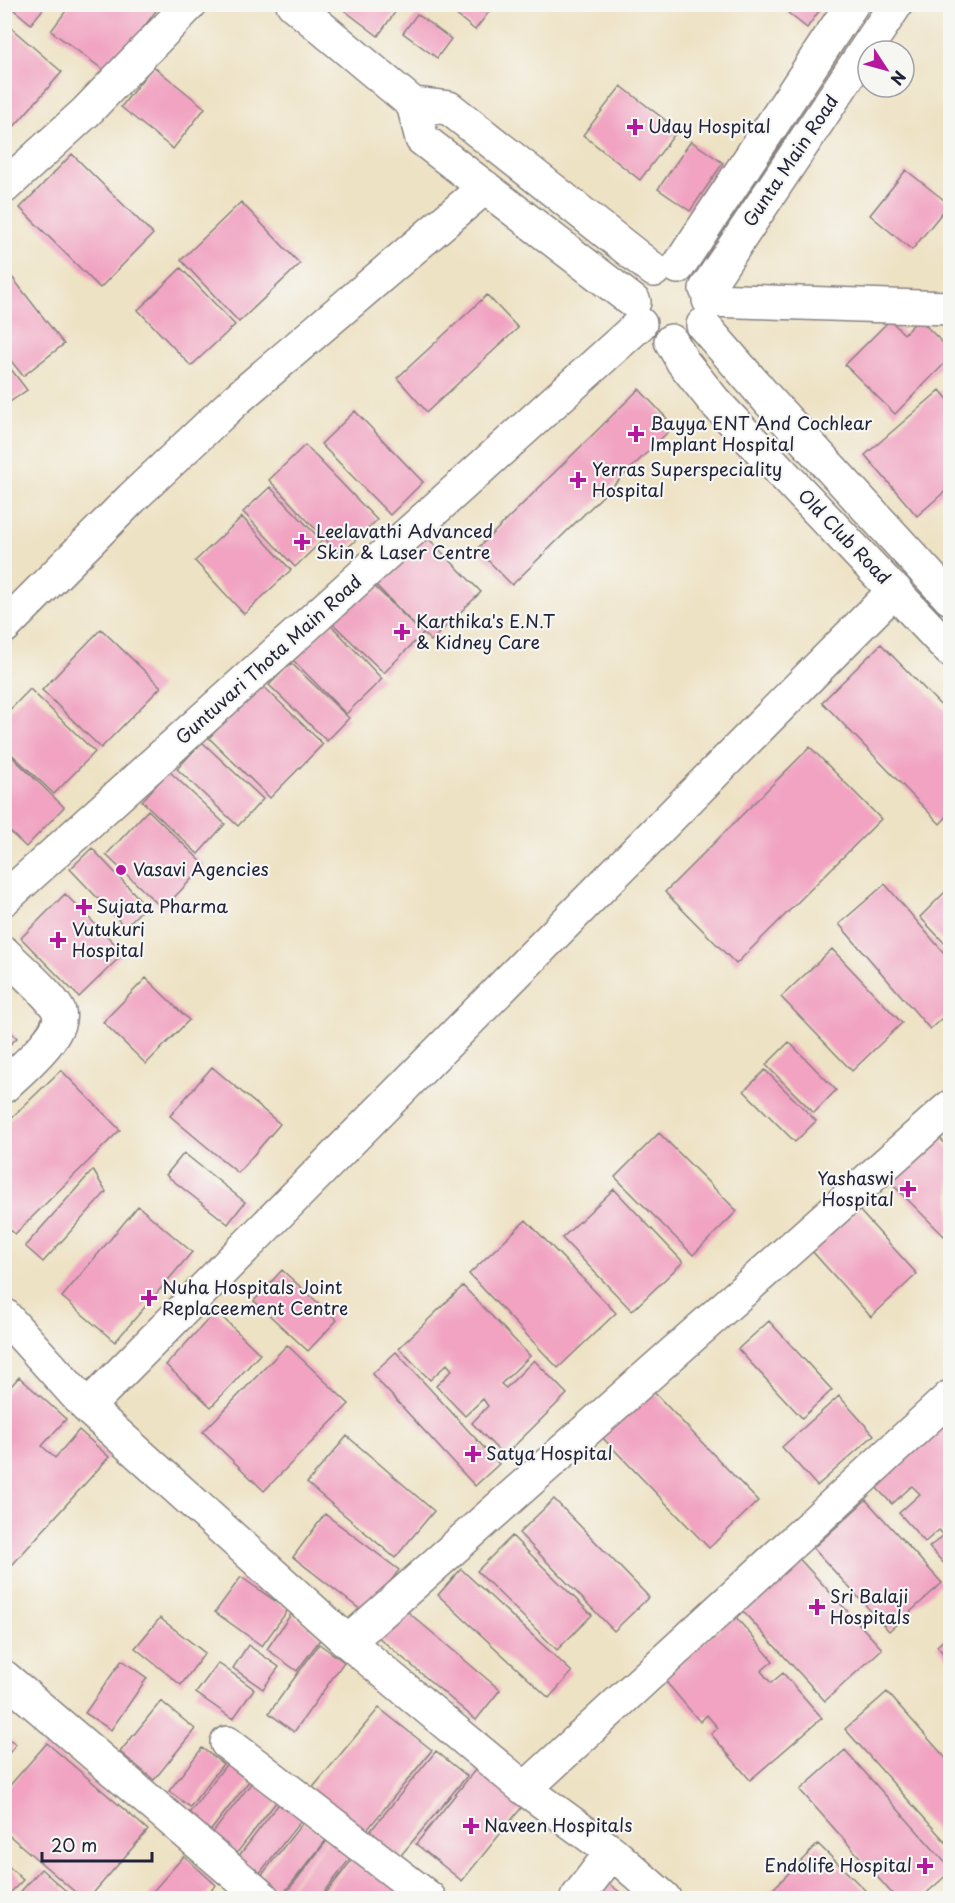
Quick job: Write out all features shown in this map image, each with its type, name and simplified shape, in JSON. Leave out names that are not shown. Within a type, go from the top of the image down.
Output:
[{"type":"street","points":[[4,188],[86,112],[190,4]]},
{"type":"street","points":[[293,4],[412,104],[449,108],[666,268],[689,270],[699,278],[706,304],[694,333],[684,339],[671,341],[659,339],[648,333],[637,313],[422,139],[412,104]]},
{"type":"street","name":"Gunta Main Road","points":[[666,268],[852,4]]},
{"type":"street","name":"Gunta Main Road","points":[[706,304],[883,9]]},
{"type":"street","points":[[4,627],[132,498],[238,398],[484,187]]},
{"type":"street","points":[[637,313],[641,283],[666,268]]},
{"type":"street","points":[[706,304],[951,308]]},
{"type":"street","name":"Old Club Road","points":[[706,304],[769,401],[951,598]]},
{"type":"street","name":"Guntuvari Thota Main Road","points":[[4,899],[637,313]]},
{"type":"street","name":"Old Club Road","points":[[671,341],[683,362],[714,402],[951,650]]},
{"type":"street","points":[[87,1407],[895,590]]},
{"type":"street","points":[[4,953],[53,1002],[59,1012],[59,1023],[52,1038],[4,1086]]},
{"type":"street","points":[[348,1642],[951,1107]]},
{"type":"street","points":[[4,1315],[87,1407],[348,1642],[525,1789],[612,1852],[664,1899]]},
{"type":"street","points":[[525,1789],[951,1397]]},
{"type":"street","points":[[4,1677],[262,1899]]},
{"type":"street","points":[[227,1743],[429,1899]]},
{"type":"street","points":[[578,1899],[612,1852]]},
{"type":"building","points":[[7,4],[47,4],[31,24]]},
{"type":"building","points":[[71,4],[161,4],[109,74],[51,31]]},
{"type":"building","points":[[336,4],[401,4],[378,36]]},
{"type":"building","points":[[443,4],[495,4],[475,30]]},
{"type":"building","points":[[777,4],[824,4],[807,28]]},
{"type":"building","points":[[417,14],[451,39],[437,58],[403,33]]},
{"type":"building","points":[[4,22],[62,72],[4,138]]},
{"type":"building","points":[[153,66],[205,108],[173,149],[121,107]]},
{"type":"building","points":[[621,86],[678,130],[640,180],[583,135]]},
{"type":"building","points":[[691,141],[723,163],[690,211],[658,189]]},
{"type":"building","points":[[72,154],[153,234],[100,288],[20,208]]},
{"type":"building","points":[[906,170],[949,204],[912,250],[870,215]]},
{"type":"building","points":[[241,202],[300,264],[239,322],[181,260]]},
{"type":"building","points":[[181,268],[235,325],[191,366],[138,310]]},
{"type":"building","points":[[8,272],[64,344],[23,376],[4,352],[4,275]]},
{"type":"building","points":[[487,295],[518,328],[427,412],[397,378]]},
{"type":"building","points":[[919,319],[950,350],[950,358],[895,414],[845,365],[890,320],[904,334]]},
{"type":"building","points":[[4,360],[27,390],[4,406]]},
{"type":"building","points":[[639,389],[674,426],[512,585],[477,549]]},
{"type":"building","points":[[940,390],[950,402],[950,487],[917,516],[865,455]]},
{"type":"building","points":[[355,411],[423,482],[390,515],[321,444]]},
{"type":"building","points":[[305,445],[377,520],[340,555],[269,480]]},
{"type":"building","points":[[270,487],[322,541],[295,567],[243,512]]},
{"type":"building","points":[[242,517],[291,570],[244,614],[195,561]]},
{"type":"building","points":[[426,536],[481,592],[431,641],[423,633],[384,673],[329,620],[368,580],[420,631],[376,585]]},
{"type":"building","points":[[330,624],[382,679],[346,714],[293,660]]},
{"type":"building","points":[[101,629],[161,687],[101,748],[42,690]]},
{"type":"building","points":[[881,644],[950,715],[950,813],[940,824],[822,702]]},
{"type":"building","points":[[291,663],[349,718],[327,741],[269,685]]},
{"type":"building","points":[[261,684],[323,744],[270,798],[209,738]]},
{"type":"building","points":[[30,689],[95,752],[54,794],[4,747],[4,716]]},
{"type":"building","points":[[202,742],[263,799],[238,826],[177,769]]},
{"type":"building","points":[[810,747],[881,819],[736,964],[665,892]]},
{"type":"building","points":[[4,749],[64,807],[26,847],[4,826]]},
{"type":"building","points":[[169,771],[225,824],[198,854],[142,801]]},
{"type":"building","points":[[148,810],[205,865],[163,909],[106,855]]},
{"type":"building","points":[[92,848],[146,906],[125,927],[70,869]]},
{"type":"building","points":[[885,884],[950,960],[950,1011],[930,1029],[839,924]]},
{"type":"building","points":[[950,887],[950,949],[920,917]]},
{"type":"building","points":[[65,894],[124,953],[79,997],[21,938]]},
{"type":"building","points":[[832,949],[902,1023],[852,1071],[781,997]]},
{"type":"building","points":[[146,978],[189,1020],[146,1064],[103,1022]]},
{"type":"building","points":[[4,1025],[17,1038],[4,1050]]},
{"type":"building","points":[[789,1042],[836,1090],[814,1113],[766,1065]]},
{"type":"building","points":[[212,1067],[280,1124],[238,1173],[170,1116]]},
{"type":"building","points":[[61,1070],[120,1130],[15,1234],[4,1224],[4,1125]]},
{"type":"building","points":[[765,1070],[816,1121],[795,1142],[744,1091]]},
{"type":"building","points":[[659,1133],[737,1211],[693,1255],[615,1177]]},
{"type":"building","points":[[937,1135],[950,1149],[950,1229],[944,1236],[889,1181]]},
{"type":"building","points":[[184,1153],[245,1202],[228,1224],[166,1175]]},
{"type":"building","points":[[93,1170],[106,1192],[43,1262],[25,1246]]},
{"type":"building","points":[[614,1189],[683,1262],[632,1311],[562,1238]]},
{"type":"building","points":[[138,1206],[192,1252],[115,1342],[62,1297]]},
{"type":"building","points":[[858,1209],[917,1274],[871,1317],[812,1251]]},
{"type":"building","points":[[526,1220],[616,1313],[558,1368],[469,1274]]},
{"type":"building","points":[[282,1270],[337,1320],[308,1351],[254,1301]]},
{"type":"building","points":[[463,1286],[530,1356],[501,1384],[506,1388],[534,1360],[567,1394],[504,1456],[472,1423],[488,1406],[483,1399],[465,1416],[436,1386],[452,1370],[447,1364],[430,1380],[399,1348]]},
{"type":"building","points":[[216,1311],[260,1354],[211,1407],[166,1365]]},
{"type":"building","points":[[769,1321],[832,1390],[802,1418],[738,1349]]},
{"type":"building","points":[[287,1345],[349,1404],[264,1491],[203,1432]]},
{"type":"building","points":[[396,1352],[499,1464],[475,1486],[372,1374]]},
{"type":"building","points":[[19,1377],[66,1419],[42,1446],[55,1458],[79,1430],[109,1457],[4,1574],[4,1394]]},
{"type":"building","points":[[649,1387],[758,1501],[709,1548],[600,1435]]},
{"type":"building","points":[[839,1396],[874,1435],[817,1486],[782,1447]]},
{"type":"building","points":[[950,1409],[950,1570],[929,1547],[944,1535],[939,1530],[925,1542],[899,1513],[920,1494],[912,1486],[892,1504],[870,1481]]},
{"type":"building","points":[[347,1436],[434,1511],[395,1558],[307,1483]]},
{"type":"building","points":[[554,1499],[649,1597],[614,1631],[519,1533]]},
{"type":"building","points":[[866,1500],[942,1583],[889,1631],[813,1548]]},
{"type":"building","points":[[325,1514],[399,1570],[366,1614],[293,1557]]},
{"type":"building","points":[[512,1536],[592,1615],[557,1650],[477,1571]]},
{"type":"building","points":[[794,1553],[882,1649],[825,1701],[737,1605]]},
{"type":"building","points":[[461,1569],[572,1672],[549,1698],[438,1595]]},
{"type":"building","points":[[241,1577],[288,1610],[262,1646],[215,1612]]},
{"type":"building","points":[[402,1607],[500,1690],[476,1720],[377,1636]]},
{"type":"building","points":[[291,1614],[322,1637],[297,1671],[267,1649]]},
{"type":"building","points":[[735,1616],[773,1661],[761,1671],[771,1683],[783,1673],[822,1718],[750,1780],[711,1734],[718,1728],[707,1715],[700,1722],[662,1677]]},
{"type":"building","points":[[160,1618],[205,1653],[181,1685],[135,1648]]},
{"type":"building","points":[[950,1634],[950,1661],[937,1646]]},
{"type":"building","points":[[319,1644],[344,1662],[294,1732],[269,1713]]},
{"type":"building","points":[[248,1645],[279,1667],[263,1689],[233,1668]]},
{"type":"building","points":[[122,1660],[147,1678],[111,1730],[85,1713]]},
{"type":"building","points":[[218,1663],[254,1689],[233,1719],[196,1693]]},
{"type":"building","points":[[887,1692],[950,1763],[950,1847],[845,1729]]},
{"type":"building","points":[[161,1701],[195,1729],[154,1780],[120,1752]]},
{"type":"building","points":[[379,1708],[432,1750],[363,1835],[310,1791]]},
{"type":"building","points":[[4,1736],[16,1744],[4,1760]]},
{"type":"building","points":[[47,1743],[148,1830],[89,1898],[82,1898],[4,1831],[4,1792]]},
{"type":"building","points":[[202,1748],[223,1764],[190,1807],[169,1791]]},
{"type":"building","points":[[845,1750],[950,1868],[950,1872],[921,1898],[896,1898],[800,1790]]},
{"type":"building","points":[[436,1751],[467,1776],[397,1860],[367,1835]]},
{"type":"building","points":[[228,1762],[250,1780],[208,1834],[186,1817]]},
{"type":"building","points":[[479,1765],[526,1802],[462,1881],[416,1844]]},
{"type":"building","points":[[253,1781],[277,1801],[236,1854],[211,1835]]},
{"type":"building","points":[[281,1801],[303,1818],[259,1874],[238,1857]]},
{"type":"building","points":[[304,1821],[327,1839],[283,1894],[260,1877]]},
{"type":"building","points":[[329,1838],[352,1856],[320,1898],[284,1898],[283,1897]]},
{"type":"building","points":[[818,1844],[873,1898],[764,1898]]},
{"type":"building","points":[[184,1856],[216,1885],[204,1898],[147,1898]]},
{"type":"building","points":[[355,1856],[399,1889],[391,1898],[322,1898]]},
{"type":"building","points":[[4,1862],[23,1880],[5,1898],[4,1898]]},
{"type":"building","points":[[41,1869],[74,1898],[15,1898]]},
{"type":"building","points":[[605,1881],[628,1898],[592,1898]]},
{"type":"place","name":"Uday Hospital","points":[[635,127]]},
{"type":"place","name":"Bayya ENT And Cochlear Implant Hospital","points":[[636,434]]},
{"type":"place","name":"Yerras Superspeciality Hospital","points":[[578,480]]},
{"type":"place","name":"Leelavathi Advanced Skin & Laser Centre","points":[[302,542]]},
{"type":"place","name":"Karthika's E.N.T & Kidney Care","points":[[402,632]]},
{"type":"place","name":"Vasavi Agencies","points":[[121,870]]},
{"type":"place","name":"Sujata Pharma","points":[[84,907]]},
{"type":"place","name":"Vutukuri Hospital","points":[[58,940]]},
{"type":"place","name":"Yashaswi Hospital","points":[[908,1189]]},
{"type":"place","name":"Nuha Hospitals Joint Replaceement Centre","points":[[149,1298]]},
{"type":"place","name":"Satya Hospital","points":[[473,1454]]},
{"type":"place","name":"Sri Balaji Hospitals","points":[[817,1607]]},
{"type":"place","name":"Naveen Hospitals","points":[[471,1826]]},
{"type":"place","name":"Endolife Hospital","points":[[925,1866]]}]
